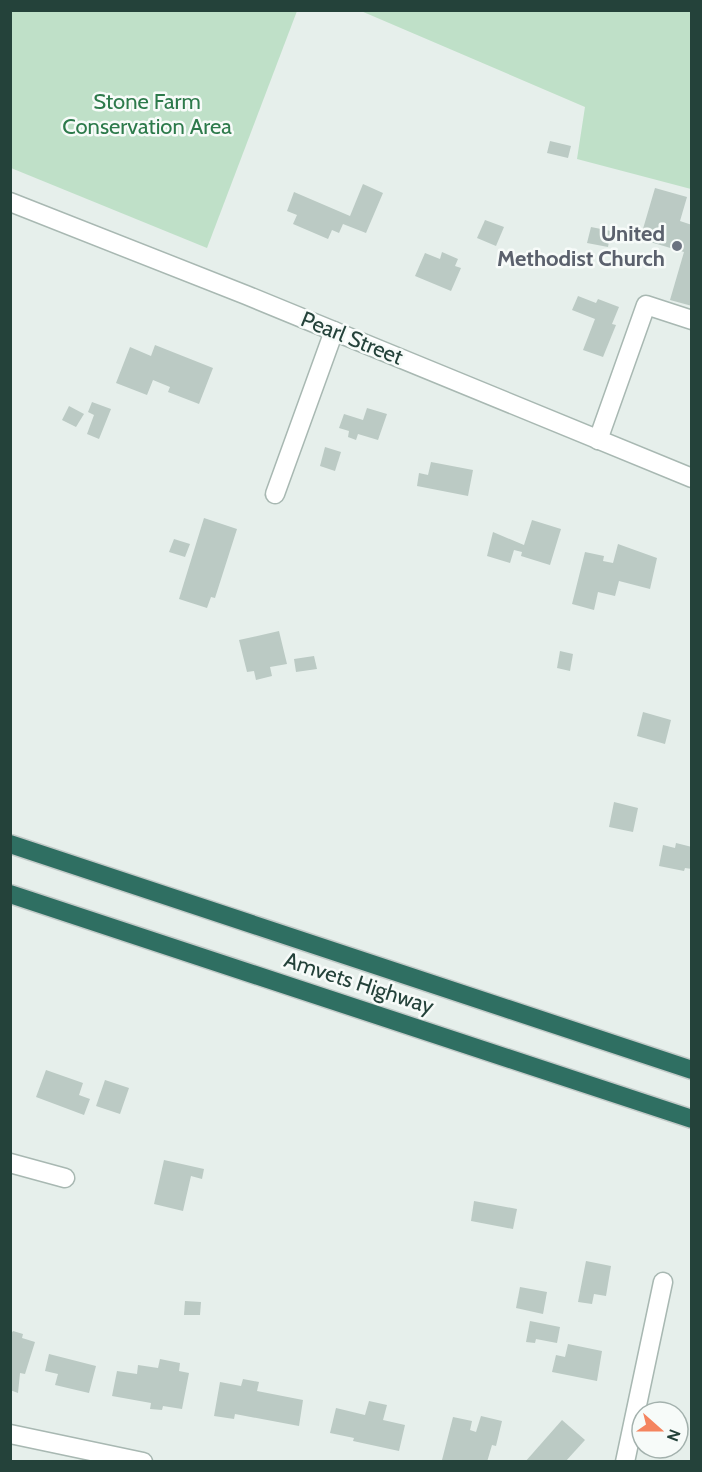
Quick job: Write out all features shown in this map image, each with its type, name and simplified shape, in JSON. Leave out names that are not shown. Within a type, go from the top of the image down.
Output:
[{"type":"highway","name":"Amvets Highway","points":[[10,844],[692,1070]]},
{"type":"highway","name":"Amvets Highway","points":[[10,894],[692,1119]]},
{"type":"street","name":"Pearl Street","points":[[10,202],[334,331],[692,478]]},
{"type":"street","points":[[598,440],[646,305],[692,320]]},
{"type":"street","points":[[275,494],[334,331]]},
{"type":"street","points":[[10,1163],[64,1178]]},
{"type":"street","points":[[625,1461],[663,1282]]},
{"type":"street","points":[[10,1434],[143,1461]]},
{"type":"green space","name":"Stone Farm Conservation Area","points":[[10,11],[297,11],[207,248],[11,168]]},
{"type":"green space","points":[[361,11],[691,11],[691,189],[577,159],[585,107]]},
{"type":"building","points":[[550,141],[571,146],[568,158],[547,153]]},
{"type":"building","points":[[363,184],[383,193],[366,233],[343,224],[339,233],[332,230],[328,239],[293,224],[297,215],[287,211],[294,192],[350,216]]},
{"type":"building","name":"United Methodist Church","points":[[655,188],[687,197],[680,221],[692,225],[692,306],[670,300],[684,252],[640,239]]},
{"type":"building","points":[[485,220],[504,227],[496,246],[477,238]]},
{"type":"building","points":[[591,227],[611,231],[608,247],[587,243]]},
{"type":"building","points":[[442,252],[458,259],[455,266],[461,268],[451,291],[415,276],[425,253],[440,259]]},
{"type":"building","points":[[578,296],[596,303],[598,299],[619,307],[612,324],[616,325],[603,357],[583,350],[595,319],[572,310]]},
{"type":"building","points":[[155,345],[213,368],[199,404],[168,392],[170,387],[153,380],[147,395],[116,383],[130,347],[151,356]]},
{"type":"building","points":[[92,402],[111,409],[99,439],[87,434],[94,415],[88,412]]},
{"type":"building","points":[[69,406],[84,414],[76,427],[62,420]]},
{"type":"building","points":[[367,408],[387,414],[378,440],[358,434],[356,440],[348,437],[349,431],[339,428],[344,414],[363,420]]},
{"type":"building","points":[[325,447],[341,452],[335,471],[320,466]]},
{"type":"building","points":[[431,462],[473,470],[468,496],[417,486],[419,473],[428,475]]},
{"type":"building","points":[[204,518],[237,529],[215,598],[211,597],[207,608],[179,599]]},
{"type":"building","points":[[532,520],[561,529],[550,565],[521,556],[522,552],[514,550],[510,563],[487,556],[493,532],[524,545]]},
{"type":"building","points":[[174,539],[190,544],[185,557],[169,552]]},
{"type":"building","points":[[618,544],[657,558],[650,589],[619,581],[615,596],[598,592],[594,610],[572,604],[585,552],[604,556],[603,561],[613,563]]},
{"type":"building","points":[[279,631],[287,664],[270,667],[272,676],[256,680],[254,671],[247,672],[239,640]]},
{"type":"building","points":[[560,651],[573,654],[570,671],[557,668]]},
{"type":"building","points":[[314,656],[317,669],[296,672],[294,659]]},
{"type":"building","points":[[643,712],[671,720],[665,744],[637,736]]},
{"type":"building","points":[[614,802],[638,808],[633,832],[609,827]]},
{"type":"building","points":[[676,843],[692,847],[692,869],[685,868],[684,871],[659,866],[663,845],[675,848]]},
{"type":"building","points":[[46,1070],[83,1083],[79,1095],[90,1099],[84,1115],[36,1097]]},
{"type":"building","points":[[105,1080],[129,1088],[120,1114],[96,1106]]},
{"type":"building","points":[[164,1160],[204,1169],[202,1179],[191,1176],[183,1211],[154,1204]]},
{"type":"building","points":[[474,1201],[517,1209],[513,1229],[471,1221]]},
{"type":"building","points":[[586,1261],[611,1266],[606,1296],[594,1294],[592,1304],[578,1302]]},
{"type":"building","points":[[520,1287],[547,1292],[543,1314],[516,1308]]},
{"type":"building","points":[[185,1301],[201,1302],[200,1315],[184,1315]]},
{"type":"building","points":[[530,1321],[560,1327],[557,1343],[536,1339],[535,1343],[526,1342]]},
{"type":"building","points":[[13,1331],[23,1334],[22,1338],[35,1342],[25,1374],[20,1373],[18,1393],[10,1390],[10,1335]]},
{"type":"building","points":[[568,1344],[602,1351],[597,1381],[552,1372],[556,1355],[565,1357]]},
{"type":"building","points":[[49,1354],[96,1366],[89,1393],[55,1385],[58,1374],[45,1371]]},
{"type":"building","points":[[160,1359],[180,1363],[179,1371],[189,1373],[182,1409],[163,1406],[162,1410],[150,1409],[151,1403],[112,1396],[117,1371],[137,1374],[138,1365],[158,1368]]},
{"type":"building","points":[[243,1379],[259,1382],[257,1391],[303,1400],[299,1426],[235,1414],[234,1419],[214,1416],[220,1382],[241,1386]]},
{"type":"building","points":[[369,1401],[387,1405],[383,1420],[405,1425],[399,1451],[353,1441],[354,1438],[330,1433],[336,1408],[365,1415]]},
{"type":"building","points":[[481,1416],[502,1421],[496,1446],[492,1445],[487,1462],[442,1460],[453,1417],[472,1421],[470,1430],[476,1432]]},
{"type":"building","points":[[562,1420],[585,1440],[565,1462],[525,1462]]},
{"type":"place","name":"United Methodist Church","points":[[677,246]]}]
